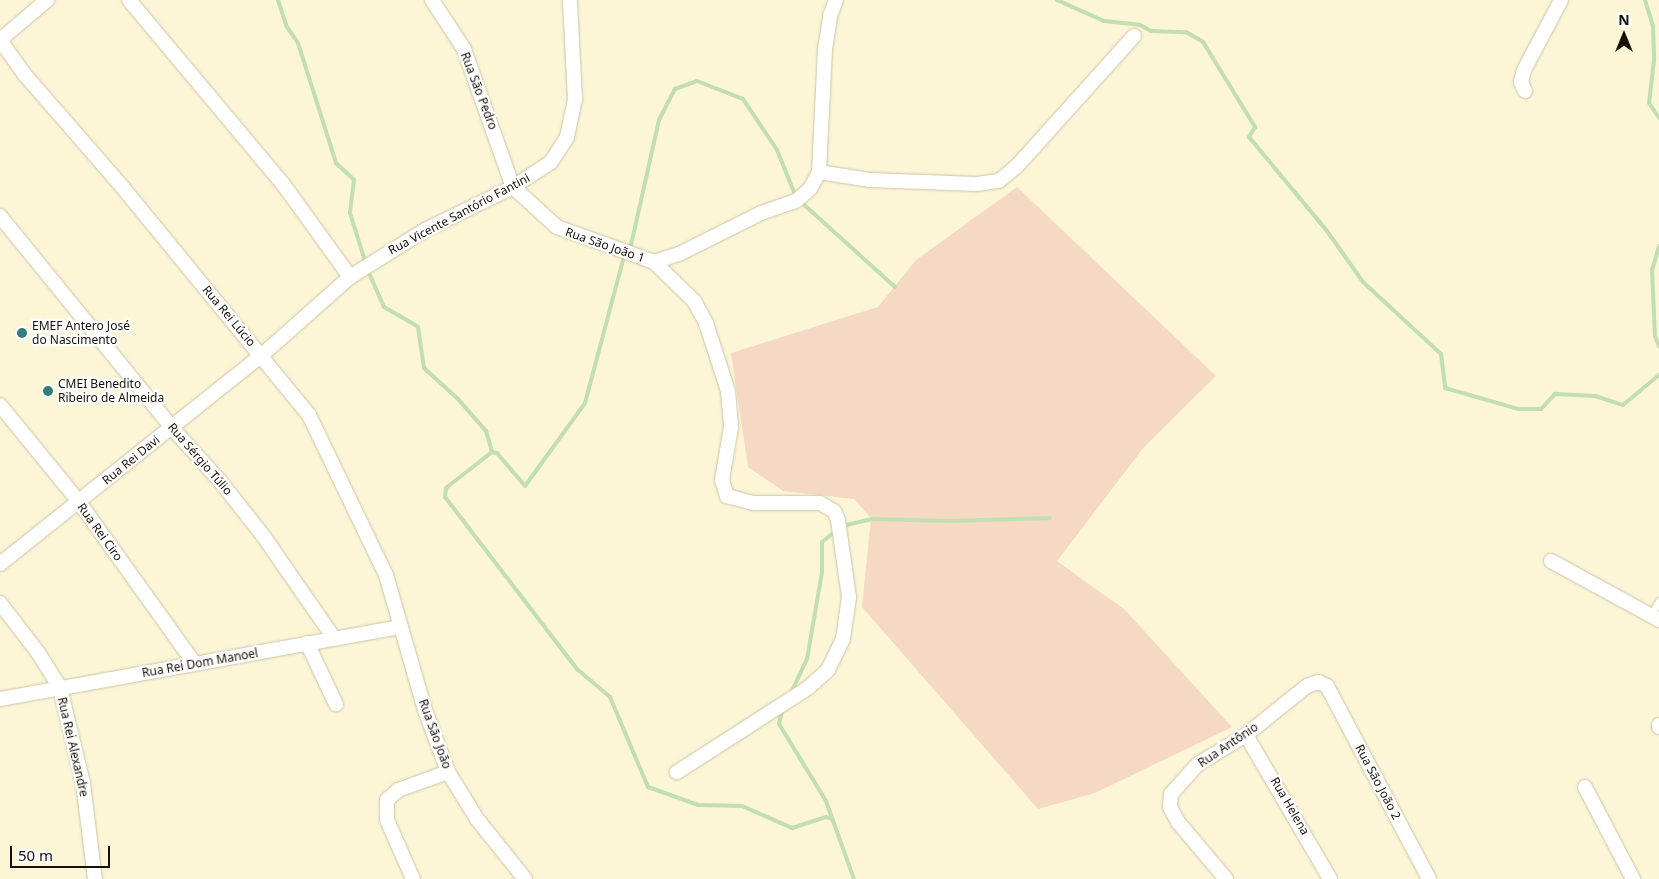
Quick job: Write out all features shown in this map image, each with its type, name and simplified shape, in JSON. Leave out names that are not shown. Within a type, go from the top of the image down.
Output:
[{"type":"street","points":[[0,40],[48,0]]},
{"type":"street","name":"Rua São Pedro","points":[[432,0],[449,23],[472,70],[513,187]]},
{"type":"street","name":"Rua Vicente Santório Fantini","points":[[262,355],[350,277],[425,230],[513,187],[551,162],[567,137],[575,100],[570,0]]},
{"type":"street","points":[[676,772],[808,688],[828,670],[843,639],[848,582],[838,520],[828,506],[742,502],[731,500],[724,492],[722,480],[731,427],[726,383],[706,323],[694,301],[654,262],[681,253],[762,213],[796,201],[810,189],[819,172],[826,49],[830,16],[836,0]]},
{"type":"street","points":[[1525,91],[1521,82],[1524,70],[1561,0]]},
{"type":"street","points":[[130,1],[277,177],[350,277]]},
{"type":"street","points":[[819,172],[870,180],[977,184],[998,181],[1017,166],[1134,36]]},
{"type":"street","name":"Rua Rei Lúcio","points":[[0,40],[25,75],[262,355],[309,416],[386,575],[401,627]]},
{"type":"street","name":"Rua São João 1","points":[[513,187],[549,222],[566,233],[654,262]]},
{"type":"street","name":"Rua Sérgio Túlio","points":[[0,216],[172,428],[220,481],[264,537],[334,638]]},
{"type":"street","name":"Rua Rei Davi","points":[[0,564],[262,355]]},
{"type":"street","name":"Rua Rei Ciro","points":[[0,405],[79,502],[195,664]]},
{"type":"street","points":[[1551,560],[1655,617]]},
{"type":"street","name":"Rua Rei Alexandre","points":[[0,603],[39,654],[60,688],[83,783],[95,879]]},
{"type":"street","name":"Rua Rei Dom Manoel","points":[[0,699],[401,627]]},
{"type":"street","name":"Rua São João","points":[[401,627],[425,710],[448,772],[477,819],[523,879]]},
{"type":"street","points":[[308,643],[336,704]]},
{"type":"street","name":"Rua Antônio","points":[[1226,879],[1178,822],[1169,799],[1198,764],[1246,735],[1310,684],[1318,682],[1327,686]]},
{"type":"street","name":"Rua São João 2","points":[[1327,686],[1429,879]]},
{"type":"street","name":"Rua Helena","points":[[1246,735],[1330,879]]},
{"type":"street","points":[[413,879],[387,820],[387,800],[398,790],[448,772]]},
{"type":"street","points":[[1585,786],[1633,879]]},
{"type":"lane","points":[[1655,617],[1659,601]]},
{"type":"shaded area","points":[[1017,187],[1216,376],[1144,447],[1057,561],[1125,610],[1232,727],[1095,793],[1038,809],[862,607],[871,518],[854,499],[783,491],[748,467],[731,353],[878,307],[916,260]]},
{"type":"waterway","points":[[278,0],[287,27],[298,43],[336,163],[354,180],[350,213],[366,264]]},
{"type":"waterway","points":[[1057,0],[1104,21],[1140,25],[1151,31],[1186,32],[1203,42],[1255,127],[1249,137],[1327,231],[1363,282],[1441,354],[1445,388],[1518,409],[1541,409],[1555,394],[1595,396],[1623,405],[1659,375]]},
{"type":"waterway","points":[[1645,0],[1653,26],[1654,60],[1649,103],[1659,118]]},
{"type":"waterway","points":[[492,452],[497,453],[525,486],[585,403],[625,253],[631,245],[659,120],[675,89],[697,81],[743,99],[777,150],[796,197]]},
{"type":"waterway","points":[[801,202],[895,287]]},
{"type":"waterway","points":[[1659,246],[1652,270],[1655,336],[1659,346]]},
{"type":"waterway","points":[[368,271],[384,307],[418,327],[424,368],[458,399],[486,431],[492,452]]},
{"type":"waterway","points":[[492,452],[446,488],[445,497],[577,669],[610,697],[648,787],[698,805],[742,806],[792,828],[826,817],[832,819]]},
{"type":"waterway","points":[[842,526],[873,519],[949,521],[1050,518]]},
{"type":"waterway","points":[[791,693],[807,659],[822,572],[822,542],[837,530]]},
{"type":"waterway","points":[[782,711],[779,724],[826,801],[854,879]]},
{"type":"place","name":"EMEF Antero José do Nascimento","points":[[22,333]]},
{"type":"place","name":"CMEI Benedito Ribeiro de Almeida","points":[[48,391]]}]
